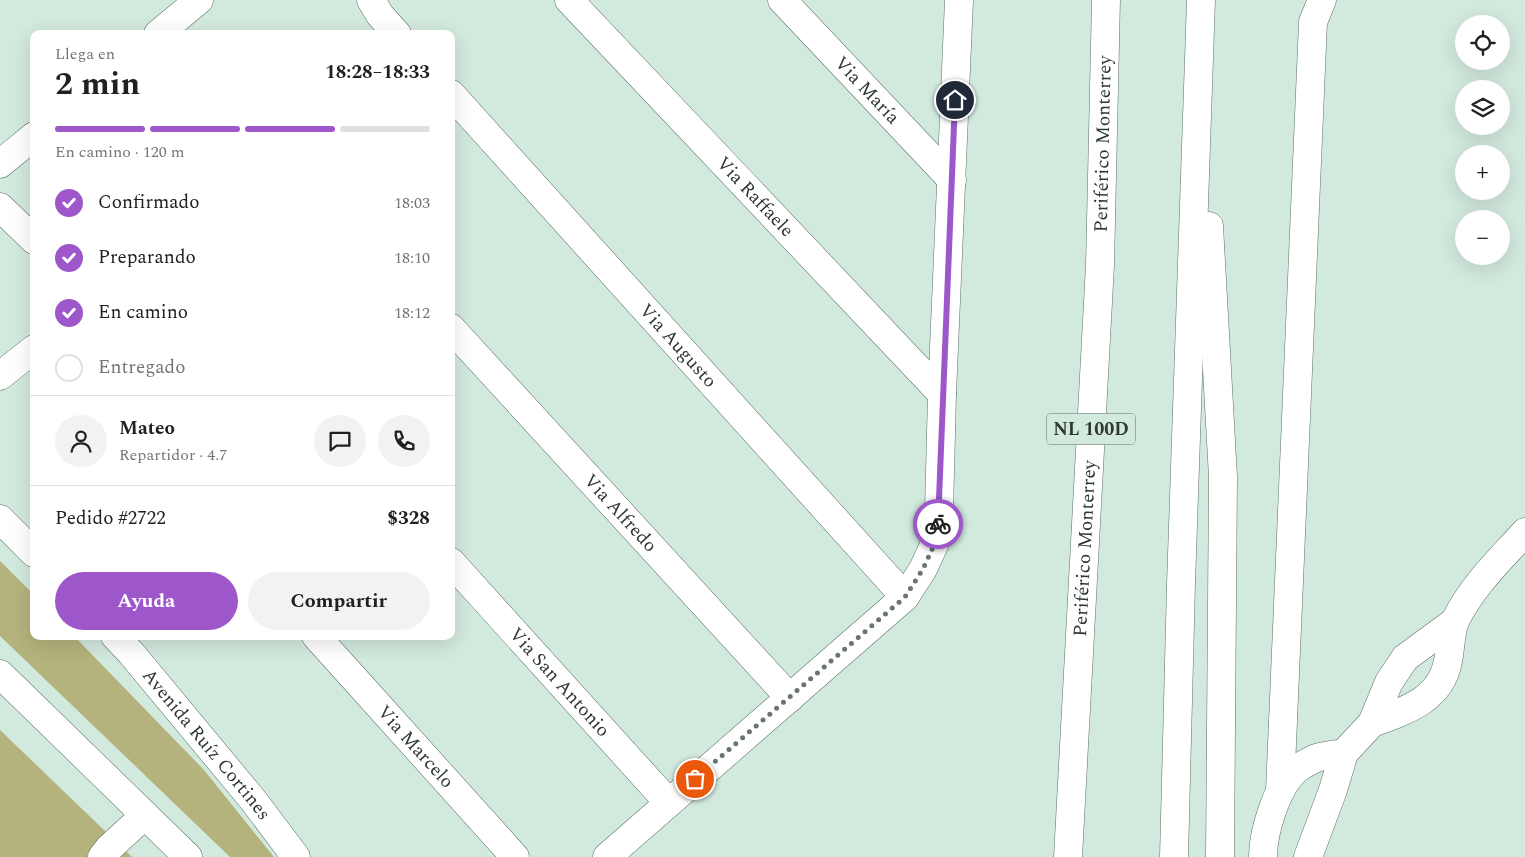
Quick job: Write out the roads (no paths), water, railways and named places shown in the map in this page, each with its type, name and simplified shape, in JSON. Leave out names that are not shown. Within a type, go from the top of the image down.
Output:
[{"type":"main road","points":[[163,30],[199,0]]},
{"type":"main road","name":"Via Raffaele","points":[[569,0],[942,394]]},
{"type":"main road","name":"Via María","points":[[782,0],[952,180]]},
{"type":"main road","points":[[607,857],[905,597],[923,569],[935,543],[939,510],[942,394],[959,0]]},
{"type":"main road","name":"Periférico Monterrey","points":[[1068,857],[1100,265],[1106,0]]},
{"type":"main road","points":[[1174,857],[1181,584],[1201,0]]},
{"type":"main road","points":[[1280,792],[1313,22],[1322,0]]},
{"type":"main road","points":[[1200,47],[1223,477],[1220,857]]},
{"type":"main road","name":"Via Augusto","points":[[455,98],[905,597]]},
{"type":"main road","points":[[0,164],[30,139]]},
{"type":"main road","points":[[0,207],[30,236]]},
{"type":"main road","name":"Via Alfredo","points":[[455,332],[790,698]]},
{"type":"main road","points":[[0,376],[30,352]]},
{"type":"main road","points":[[0,519],[30,549]]},
{"type":"main road","points":[[1372,723],[1408,710],[1429,696],[1446,675],[1454,622],[1473,589],[1525,532]]},
{"type":"main road","name":"Via San Antonio","points":[[455,566],[668,802]]},
{"type":"main road","points":[[1308,857],[1333,790],[1344,753],[1372,723],[1389,682],[1405,658],[1454,622]]},
{"type":"main road","name":"Avenida Ruíz Cortines","points":[[118,640],[253,800],[296,857]]},
{"type":"main road","name":"Via Marcelo","points":[[320,640],[515,857]]},
{"type":"main road","points":[[0,674],[188,857]]},
{"type":"main road","points":[[1262,857],[1271,814],[1280,792],[1296,770],[1316,758],[1344,753]]},
{"type":"main road","points":[[102,857],[109,848],[145,815]]}]
